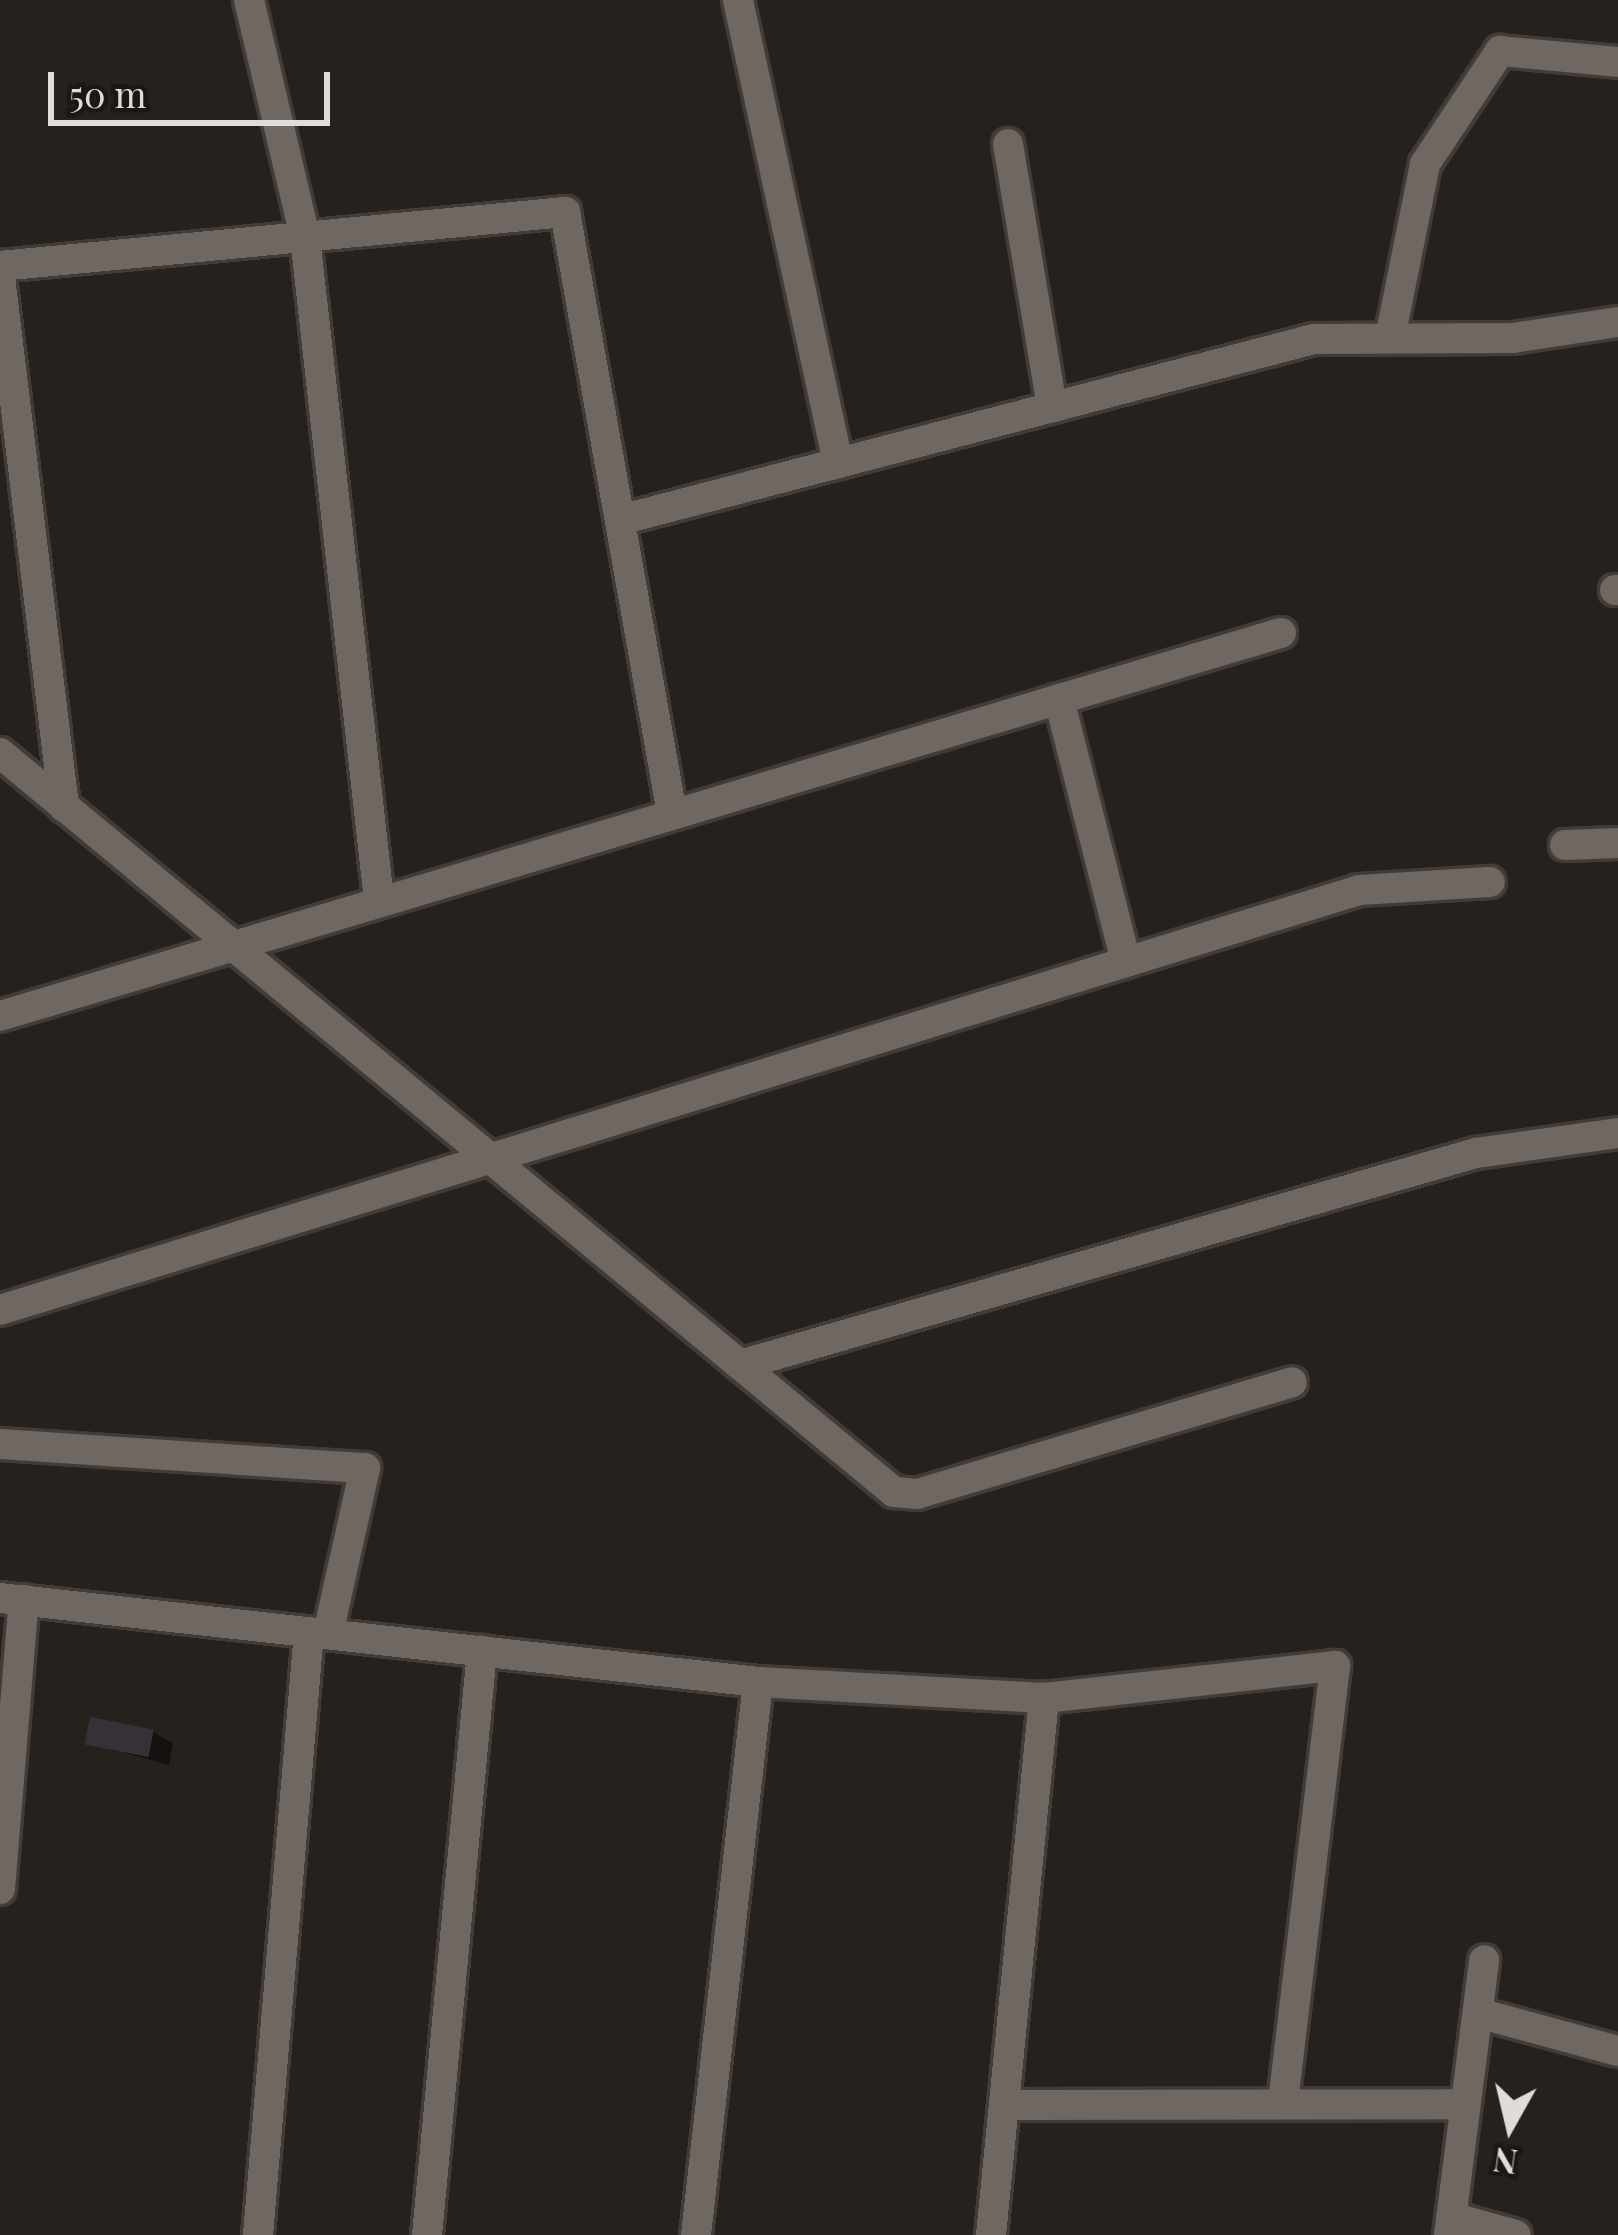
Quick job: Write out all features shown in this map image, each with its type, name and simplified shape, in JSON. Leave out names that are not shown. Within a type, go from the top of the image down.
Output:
[{"type":"street","points":[[248,0],[305,237],[379,900]]},
{"type":"street","points":[[738,0],[838,463]]},
{"type":"street","points":[[1390,338],[1410,206],[1425,164],[1500,51],[1618,62]]},
{"type":"street","points":[[1008,144],[1052,407]]},
{"type":"street","points":[[0,266],[565,212],[672,814]]},
{"type":"street","points":[[0,277],[64,807]]},
{"type":"street","points":[[620,520],[1314,338],[1513,338],[1618,322]]},
{"type":"street","points":[[0,1016],[1281,633]]},
{"type":"street","points":[[1059,699],[1126,962]]},
{"type":"street","points":[[0,753],[894,1492],[917,1494],[1292,1382]]},
{"type":"street","points":[[1564,845],[1618,842]]},
{"type":"street","points":[[0,1310],[1359,890],[1490,882]]},
{"type":"street","points":[[740,1365],[1476,1153],[1618,1133]]},
{"type":"street","points":[[0,1444],[365,1468],[319,1633],[258,2235]]},
{"type":"street","points":[[0,1889],[12,1599],[758,1682],[1044,1698],[1335,1666],[1283,2104]]},
{"type":"street","points":[[428,2235],[482,1651]]},
{"type":"street","points":[[696,2235],[758,1682]]},
{"type":"street","points":[[991,2235],[1044,1698]]},
{"type":"street","points":[[1484,1960],[1450,2226],[1516,2235]]},
{"type":"street","points":[[1478,2013],[1618,2051]]},
{"type":"street","points":[[1004,2105],[1466,2104]]},
{"type":"building","points":[[90,1717],[154,1729],[148,1757],[85,1744]]}]
